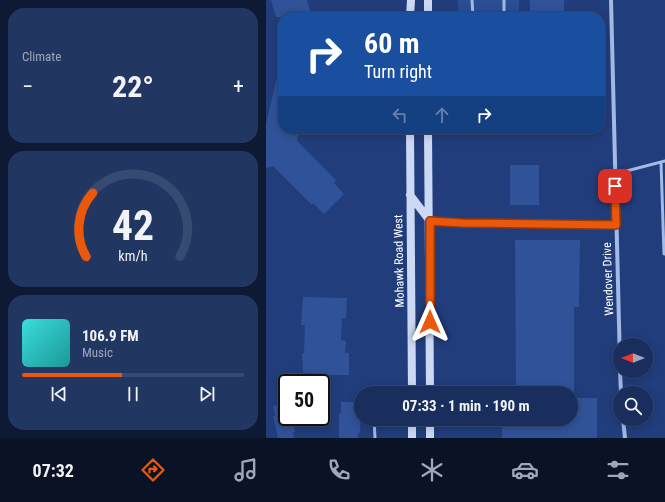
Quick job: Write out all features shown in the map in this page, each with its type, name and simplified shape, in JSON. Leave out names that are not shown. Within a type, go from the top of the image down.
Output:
[{"type":"main road","points":[[410,12],[411,0]]},
{"type":"main road","points":[[428,0],[428,12]]},
{"type":"main road","name":"Mohawk Road West","points":[[410,134],[412,386]]},
{"type":"main road","points":[[428,134],[430,221],[430,386]]},
{"type":"main road","points":[[410,195],[430,221]]},
{"type":"main road","points":[[412,426],[412,438]]},
{"type":"main road","points":[[430,426],[430,438]]},
{"type":"street","name":"Wendover Drive","points":[[611,0],[614,174],[619,338]]},
{"type":"street","points":[[624,426],[625,438]]},
{"type":"lane","points":[[472,0],[473,12]]},
{"type":"lane","points":[[504,0],[504,12]]},
{"type":"lane","points":[[614,174],[663,162],[665,254]]},
{"type":"lane","points":[[430,221],[456,223],[616,225]]},
{"type":"lane","points":[[374,426],[375,438]]},
{"type":"shaded area","points":[[458,0],[519,0],[519,12],[458,12]]},
{"type":"building","points":[[271,0],[307,0],[311,12],[278,12],[278,17],[276,17]]},
{"type":"building","points":[[530,0],[564,0],[564,12],[530,12]]},
{"type":"building","points":[[278,73],[278,134],[299,134],[297,141],[336,180],[334,183],[344,194],[324,214],[313,203],[312,205],[273,166],[266,168],[266,124]]},
{"type":"building","points":[[510,165],[539,165],[539,205],[510,205]]},
{"type":"building","points":[[515,240],[580,240],[579,307],[574,307],[574,386],[516,386]]},
{"type":"building","points":[[303,297],[347,298],[346,318],[342,318],[341,340],[346,341],[345,353],[349,353],[349,375],[303,374],[302,353],[304,353],[305,325],[301,325]]},
{"type":"building","points":[[578,398],[597,398],[597,438],[502,438],[502,426],[578,426]]},
{"type":"building","points":[[341,402],[354,402],[354,426],[360,426],[358,438],[339,438],[339,413],[341,413]]},
{"type":"building","points":[[278,405],[278,426],[294,426],[294,438],[278,438],[273,416],[275,415],[273,406]]},
{"type":"route","points":[[430,322],[430,221],[450,223],[616,225],[615,186]]}]
